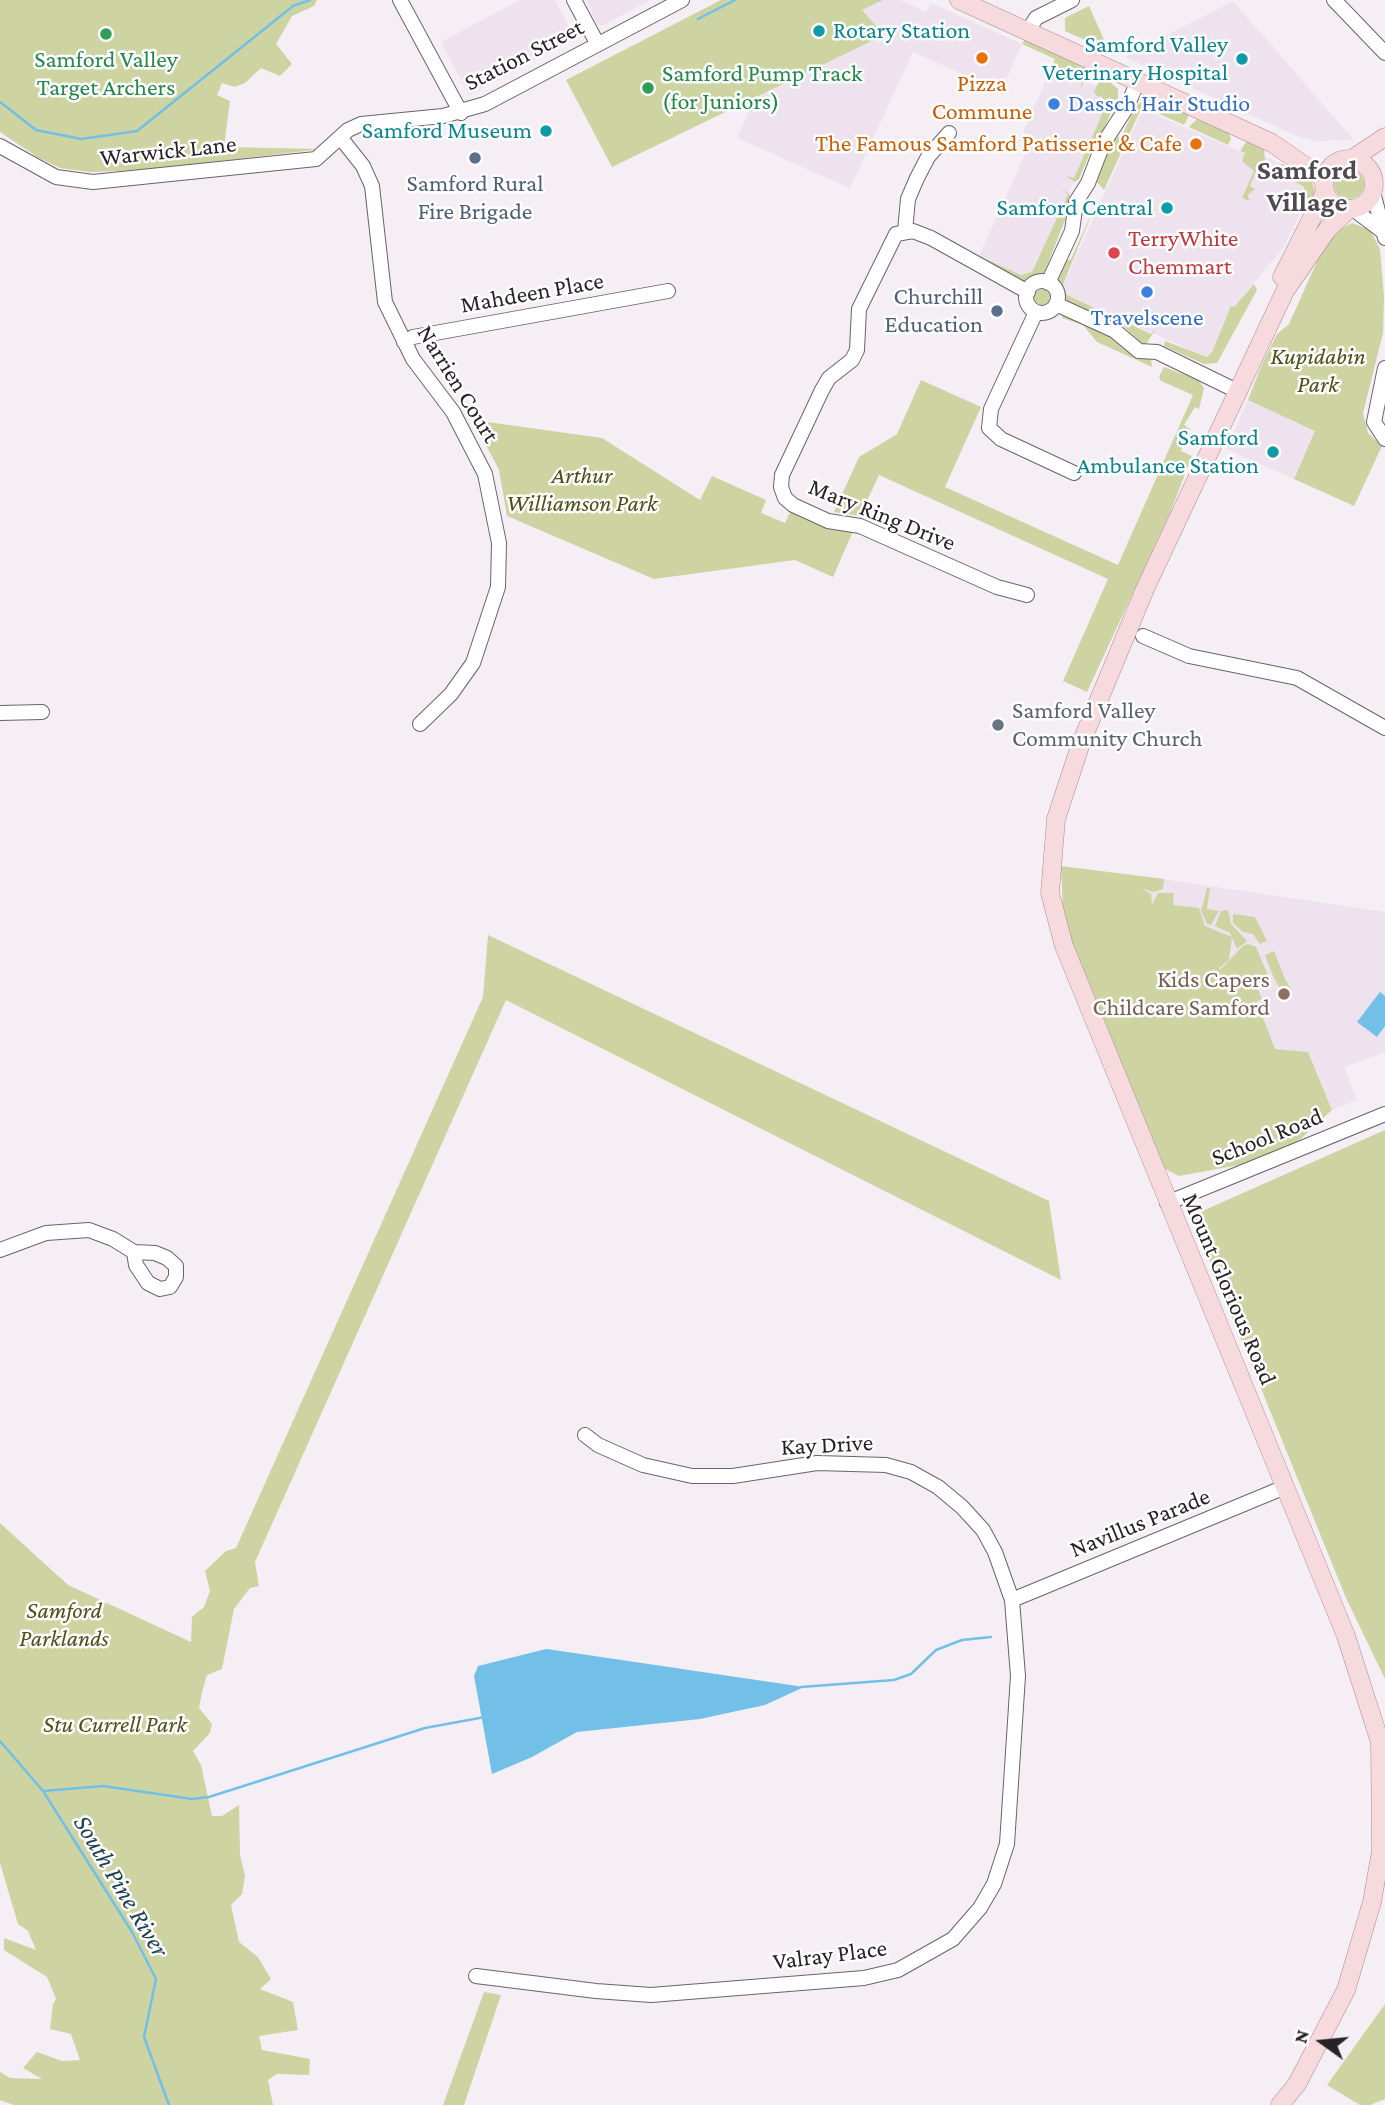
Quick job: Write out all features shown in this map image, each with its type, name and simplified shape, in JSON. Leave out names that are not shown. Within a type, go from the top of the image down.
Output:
[{"type":"main road","points":[[959,0],[1272,143],[1318,157],[1347,159],[1367,166],[1373,186]]},
{"type":"main road","points":[[1324,185],[1330,167],[1385,137]]},
{"type":"main road","points":[[1272,143],[1324,185],[1334,204],[1351,209],[1365,203],[1385,165]]},
{"type":"main road","name":"Mount Glorious Road","points":[[1280,2105],[1297,2084],[1346,1990],[1372,1902],[1383,1835],[1383,1747],[1346,1636],[1064,946],[1050,893],[1056,819],[1081,743],[1145,589],[1191,492],[1324,185]]},
{"type":"main road","name":"Mount Glorious Road","points":[[1235,390],[1285,292],[1324,234],[1351,209]]},
{"type":"main road","points":[[1303,235],[1324,234]]},
{"type":"street","points":[[400,0],[461,113]]},
{"type":"street","points":[[574,0],[597,43]]},
{"type":"street","name":"Station Street","points":[[340,137],[360,124],[461,113],[485,104],[682,0]]},
{"type":"street","points":[[1028,31],[1036,18],[1072,0]]},
{"type":"street","points":[[1334,0],[1385,52]]},
{"type":"street","points":[[1048,283],[1072,231],[1076,202],[1088,183],[1103,144],[1127,107],[1137,83]]},
{"type":"street","points":[[948,133],[928,157],[917,178],[908,199],[905,231],[913,231],[940,242],[971,263],[1028,292]]},
{"type":"street","name":"Warwick Lane","points":[[0,146],[56,177],[93,182],[316,159],[340,137]]},
{"type":"street","name":"Narrien Court","points":[[340,137],[363,166],[372,186],[385,302],[404,342],[453,412],[485,474],[499,543],[498,587],[473,663],[451,694],[420,724]]},
{"type":"street","points":[[1373,186],[1383,235]]},
{"type":"street","points":[[1351,209],[1383,235]]},
{"type":"street","name":"Mary Ring Drive","points":[[905,231],[891,241],[859,309],[857,350],[852,360],[829,378],[822,390],[782,475],[780,487],[785,498],[793,505],[818,517],[860,526],[997,587],[1027,595]]},
{"type":"street","points":[[1048,283],[1056,289],[1056,304],[1045,313],[1036,312],[1027,301],[1028,292],[1034,284],[1048,283]]},
{"type":"street","name":"Mahdeen Place","points":[[404,342],[413,337],[668,291]]},
{"type":"street","points":[[1056,304],[1115,331],[1139,351],[1157,352],[1235,390]]},
{"type":"street","points":[[1036,312],[991,409],[989,428],[1001,439],[1074,473]]},
{"type":"street","points":[[1385,368],[1374,422],[1385,439]]},
{"type":"street","points":[[1143,636],[1189,656],[1297,678],[1385,728]]},
{"type":"street","points":[[0,713],[42,712]]},
{"type":"street","name":"School Road","points":[[1167,1203],[1385,1114]]},
{"type":"street","points":[[0,1250],[46,1233],[69,1230],[101,1234],[134,1252]]},
{"type":"street","name":"Kay Drive","points":[[584,1434],[598,1445],[643,1465],[692,1476],[733,1476],[817,1462],[860,1461],[911,1472],[938,1487],[983,1530],[995,1552],[1012,1600]]},
{"type":"street","name":"Navillus Parade","points":[[1012,1600],[1285,1487]]},
{"type":"street","name":"Valray Place","points":[[476,1976],[596,1991],[651,1994],[864,1978],[898,1970],[953,1939],[980,1908],[994,1884],[1007,1844],[1018,1676],[1012,1600]]},
{"type":"shaded area","points":[[520,0],[555,0],[575,39],[469,95],[441,42]]},
{"type":"shaded area","points":[[587,0],[651,0],[601,26],[596,23]]},
{"type":"shaded area","points":[[883,0],[900,0],[926,12],[931,3],[1022,44],[1001,91],[913,52],[850,188],[737,138],[755,98],[883,35],[862,10]]},
{"type":"shaded area","points":[[1233,1],[1354,140],[1314,141],[1292,134],[1125,57]]},
{"type":"shaded area","points":[[1052,66],[1105,90],[1110,102],[1032,272],[1021,275],[979,256],[1033,137],[1023,132]]},
{"type":"shaded area","points":[[1143,109],[1264,162],[1264,156],[1281,164],[1279,167],[1299,178],[1310,194],[1283,248],[1234,307],[1224,322],[1212,352],[1206,357],[1067,295],[1062,287]]},
{"type":"shaded area","points":[[1248,400],[1316,431],[1294,479],[1226,449]]},
{"type":"shaded area","points":[[1129,874],[1385,912],[1385,1052],[1344,1067],[1357,1100],[1332,1110],[1308,1052],[1275,1049],[1252,987],[1240,986],[1132,895]]},
{"type":"green space","points":[[0,0],[317,0],[314,6],[292,16],[276,44],[292,64],[280,76],[261,68],[245,83],[235,87],[222,83],[217,95],[230,101],[224,147],[322,149],[145,170],[90,172],[60,168],[39,158],[0,132]]},
{"type":"green space","points":[[721,0],[883,0],[862,10],[884,35],[612,167],[566,80]]},
{"type":"green space","points":[[1089,6],[1109,51],[1065,31],[1065,18]]},
{"type":"green space","points":[[1025,39],[1087,69],[1088,75],[1080,89],[1082,82],[1052,66],[1055,59],[1022,44]]},
{"type":"green space","points":[[1102,75],[1118,89],[1118,98],[1079,179],[1075,182],[1066,176],[1074,178],[1101,117],[1103,97],[1094,92]]},
{"type":"green space","points":[[1145,99],[1156,100],[1188,114],[1188,117],[1184,125],[1151,110],[1140,111],[1104,190],[1096,181],[1098,168],[1111,143],[1123,133],[1136,106]]},
{"type":"green space","points":[[1197,119],[1229,133],[1231,139],[1228,145],[1189,127]]},
{"type":"green space","points":[[1247,141],[1264,149],[1265,162],[1263,171],[1257,169],[1250,186],[1255,189],[1248,195],[1249,201],[1242,198],[1254,171],[1242,161],[1245,153],[1240,151]]},
{"type":"green space","points":[[1281,164],[1294,167],[1311,179],[1315,192],[1312,198],[1306,200],[1304,187],[1281,173],[1278,168]]},
{"type":"green space","points":[[1349,169],[1360,173],[1364,184],[1360,195],[1349,199],[1338,195],[1334,184],[1338,173]]},
{"type":"green space","points":[[1060,189],[1070,194],[1065,220],[1043,276],[1032,281],[1020,281],[976,262],[979,256],[1021,275],[1032,272],[1068,194]]},
{"type":"green space","points":[[1097,201],[1062,287],[1067,295],[1151,334],[1157,327],[1145,346],[1121,324],[1075,307],[1064,299],[1059,288],[1058,277],[1063,262],[1071,259]]},
{"type":"green space","name":"Kupidabin Park","points":[[1352,223],[1370,230],[1380,249],[1384,297],[1383,333],[1363,413],[1368,433],[1382,446],[1354,506],[1294,479],[1315,431],[1248,400],[1262,364],[1277,334],[1289,324],[1324,246],[1337,231]]},
{"type":"green space","points":[[1254,284],[1257,290],[1217,363],[1204,364],[1164,346],[1165,341],[1207,357],[1212,352],[1231,306],[1234,307]]},
{"type":"green space","points":[[1039,289],[1045,289],[1050,297],[1048,303],[1039,305],[1034,300],[1034,294]]},
{"type":"green space","points":[[1063,313],[1109,333],[1151,358],[1152,367],[1097,342],[1083,325],[1062,318]]},
{"type":"green space","points":[[1164,367],[1198,380],[1204,388],[1199,409],[1195,407],[1184,425],[1190,429],[1181,451],[1192,456],[1170,513],[1087,692],[1063,681],[1108,579],[879,475],[860,516],[834,512],[859,457],[897,434],[921,380],[981,407],[945,487],[1118,565],[1193,395],[1161,381],[1159,377]]},
{"type":"green space","name":"Arthur Williamson Park","points":[[473,420],[602,438],[700,500],[712,476],[766,500],[761,513],[785,523],[791,510],[854,529],[833,577],[795,560],[654,579],[507,516],[499,470]]},
{"type":"green space","points":[[1061,866],[1164,879],[1163,889],[1153,892],[1142,888],[1151,894],[1152,905],[1158,893],[1174,893],[1173,905],[1199,908],[1205,926],[1232,937],[1229,960],[1220,970],[1243,946],[1248,944],[1256,947],[1269,978],[1256,984],[1262,999],[1257,1001],[1275,1049],[1308,1052],[1332,1110],[1295,1144],[1250,1163],[1179,1176],[1163,1168],[1079,979],[1063,911]]},
{"type":"green space","points":[[1207,888],[1210,888],[1207,909],[1219,911],[1211,925],[1207,924],[1201,911]]},
{"type":"green space","points":[[1228,910],[1231,924],[1247,941],[1237,949],[1230,933],[1215,926],[1221,911]]},
{"type":"green space","points":[[1233,914],[1255,917],[1267,941],[1260,944],[1253,934],[1243,932],[1233,923]]},
{"type":"green space","points":[[488,935],[1049,1201],[1061,1280],[506,1000],[255,1562],[259,1586],[250,1588],[234,1609],[222,1669],[207,1675],[199,1708],[212,1724],[210,1733],[193,1751],[201,1765],[212,1816],[222,1816],[239,1805],[240,1855],[245,1876],[242,1894],[231,1905],[239,1942],[258,1957],[271,1979],[260,1989],[293,2002],[298,2030],[259,2036],[262,2050],[310,2059],[309,2075],[277,2074],[268,2080],[273,2105],[14,2105],[0,2100],[0,2072],[10,2078],[42,2079],[23,2068],[37,2052],[62,2061],[80,2060],[71,2034],[50,2029],[56,1999],[47,1977],[4,1950],[4,1938],[36,1950],[28,1931],[18,1924],[0,1863],[0,1523],[68,1585],[191,1642],[192,1617],[204,1607],[210,1591],[205,1571],[226,1551],[236,1548],[483,997]]},
{"type":"green space","points":[[1274,951],[1292,991],[1281,990],[1273,976],[1265,955]]},
{"type":"green space","points":[[1385,1130],[1385,1679],[1346,1598],[1191,1216]]},
{"type":"green space","points":[[484,1992],[501,1995],[464,2105],[443,2105]]},
{"type":"green space","points":[[1385,2004],[1385,2099],[1370,2105],[1360,2105],[1327,2085]]},
{"type":"water","points":[[1380,992],[1385,996],[1385,1026],[1377,1037],[1357,1022]]},
{"type":"water","points":[[546,1649],[804,1687],[765,1705],[700,1719],[577,1732],[532,1757],[492,1774],[474,1676],[478,1666]]},
{"type":"waterway","points":[[0,102],[36,130],[81,139],[137,131],[293,6],[310,0]]},
{"type":"waterway","points":[[698,19],[735,0]]},
{"type":"waterway","points":[[801,1687],[894,1680],[911,1674],[936,1650],[962,1640],[991,1637]]},
{"type":"waterway","points":[[43,1791],[103,1786],[192,1799],[209,1797],[425,1728],[485,1717]]},
{"type":"waterway","name":"South Pine River","points":[[0,1741],[43,1791],[132,1932],[156,1979],[144,2037],[169,2105]]},
{"type":"place","name":"Rotary Station","points":[[819,31]]},
{"type":"place","name":"Samford Valley Target Archers","points":[[106,34]]},
{"type":"place","name":"Pizza Commune","points":[[982,58]]},
{"type":"place","name":"Samford Valley Veterinary Hospital","points":[[1242,59]]},
{"type":"place","name":"Samford Pump Track (for Juniors)","points":[[648,88]]},
{"type":"place","name":"Dassch Hair Studio","points":[[1054,104]]},
{"type":"place","name":"Samford Museum","points":[[546,131]]},
{"type":"place","name":"The Famous Samford Patisserie & Cafe","points":[[1196,144]]},
{"type":"place","name":"Samford Rural Fire Brigade","points":[[475,158]]},
{"type":"place","name":"Samford Central","points":[[1167,208]]},
{"type":"place","name":"TerryWhite Chemmart","points":[[1114,253]]},
{"type":"place","name":"Travelscene","points":[[1147,292]]},
{"type":"place","name":"Churchill Education","points":[[997,311]]},
{"type":"place","name":"Samford Ambulance Station","points":[[1273,452]]},
{"type":"place","name":"Samford Valley Community Church","points":[[998,725]]},
{"type":"place","name":"Kids Capers Childcare Samford","points":[[1284,994]]},
{"type":"district","name":"Samford Village","points":[[1307,186]]},
{"type":"park label","name":"Samford Parklands","points":[[64,1625]]},
{"type":"park label","name":"Stu Currell Park","points":[[115,1725]]}]
